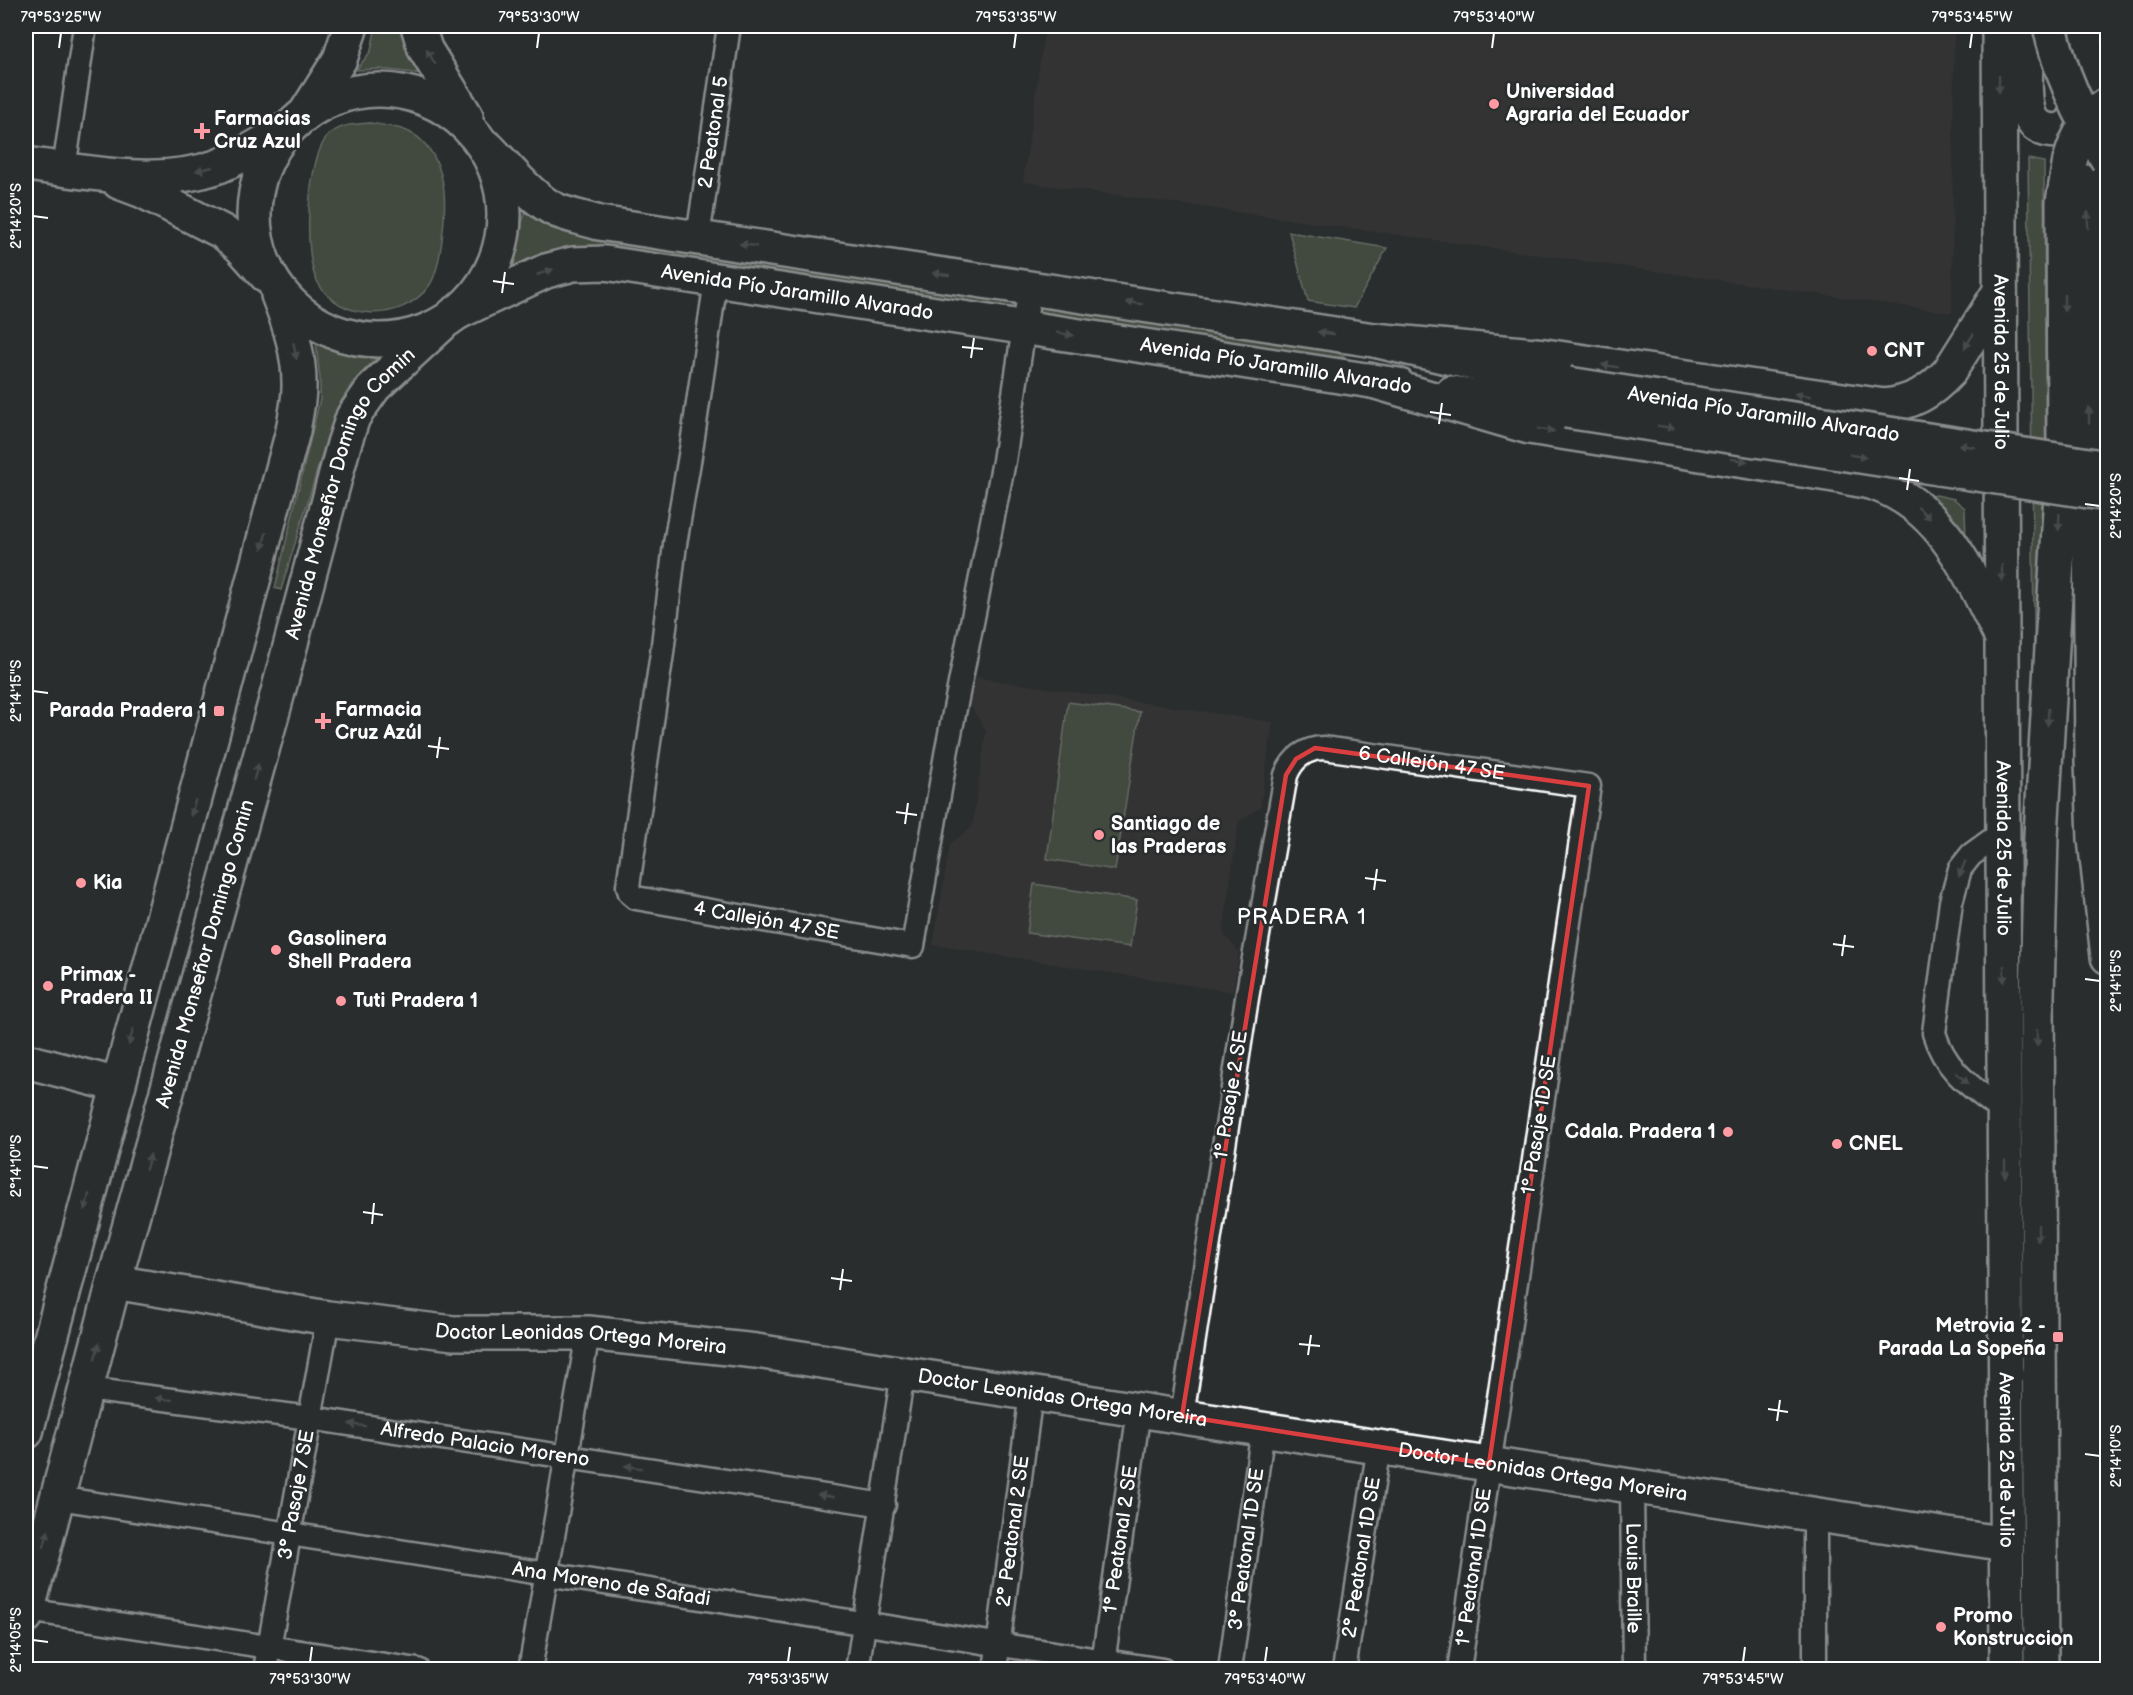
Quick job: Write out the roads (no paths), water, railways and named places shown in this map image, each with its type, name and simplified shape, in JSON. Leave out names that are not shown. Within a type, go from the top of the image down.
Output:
[{"type":"main road","points":[[26,1432],[293,431],[299,375],[288,320],[261,257],[257,233],[257,210],[261,186],[268,164],[279,143],[300,118],[340,59],[351,26]]},
{"type":"main road","points":[[418,26],[425,49],[479,135],[497,172],[501,198],[501,224],[496,249],[486,273],[472,295],[448,320]]},
{"type":"main road","name":"Avenida 25 de Julio","points":[[1999,26],[2007,1670]]},
{"type":"main road","points":[[2026,26],[2028,108],[2034,123],[2040,128],[2058,131],[2073,122],[2077,114],[2078,82],[2086,34]]},
{"type":"main road","points":[[2050,26],[2055,51],[2073,99],[2091,135],[2108,160]]},
{"type":"main road","points":[[2086,34],[2092,762],[2095,839],[2108,957]]},
{"type":"main road","points":[[26,164],[104,176],[144,177],[184,174],[218,166],[259,146],[325,101],[367,90],[390,89],[412,92],[433,99],[453,110],[479,135]]},
{"type":"main road","name":"Avenida 25 de Julio","points":[[2041,1670],[2037,996],[2041,835],[2064,441],[2063,202],[2074,146],[2091,119],[2108,104]]},
{"type":"main road","name":"Avenida Pío Jaramillo Alvarado","points":[[479,135],[531,192],[556,211],[599,223],[1374,340],[1541,379],[1567,398],[2108,494]]},
{"type":"main road","points":[[104,176],[143,191],[223,232],[241,247],[273,287]]},
{"type":"main road","name":"Avenida Pío Jaramillo Alvarado","points":[[273,287],[295,314],[311,326],[338,337],[361,342],[385,343],[414,337],[546,271],[573,264],[605,263],[1369,380],[1567,398],[2108,468]]},
{"type":"main road","points":[[1374,340],[1545,356],[1884,406],[1913,400],[1939,383],[1949,372],[2000,291]]},
{"type":"main road","name":"Avenida Monseñor Domingo Comin","points":[[26,1613],[114,1282],[274,707],[344,444],[353,417],[374,387],[448,320]]},
{"type":"main road","points":[[1369,380],[1529,427],[1840,476],[1875,484],[1916,506],[1941,529],[1959,555],[2002,639]]},
{"type":"main road","points":[[2004,831],[2037,996]]},
{"type":"main road","points":[[26,1061],[118,1084]]},
{"type":"main road","name":"Doctor Leonidas Ortega Moreira","points":[[114,1282],[328,1318],[454,1334],[588,1333],[756,1351],[2006,1544]]},
{"type":"street","points":[[64,169],[85,26]]},
{"type":"street","name":"2 Peatonal 5","points":[[698,237],[729,26]]},
{"type":"street","name":"4 Callejón 47 SE","points":[[717,280],[675,544],[662,653],[628,886],[630,893],[636,898],[913,946],[947,749],[1004,461],[1024,328]]},
{"type":"street","points":[[1024,328],[1030,287]]},
{"type":"street","name":"6 Callejón 47 SE","points":[[1286,775],[1289,766],[1305,752],[1315,748],[1324,748],[1589,786]]},
{"type":"street","name":"1º Pasaje 2 SE","points":[[1182,1416],[1245,1010],[1286,775]]},
{"type":"street","name":"1º Pasaje 1D SE","points":[[1489,1464],[1589,786]]},
{"type":"street","points":[[2004,831],[1971,855],[1960,869],[1951,902],[1934,1033],[1939,1050],[1956,1074],[2005,1113]]},
{"type":"street","name":"3° Pasaje 7 SE","points":[[266,1670],[328,1318]]},
{"type":"street","points":[[530,1670],[588,1333]]},
{"type":"street","points":[[857,1670],[903,1373]]},
{"type":"street","name":"Alfredo Palacio Moreno","points":[[87,1389],[310,1418],[884,1505]]},
{"type":"street","name":"2° Peatonal 2 SE","points":[[995,1670],[1031,1393]]},
{"type":"street","name":"1° Peatonal 2 SE","points":[[1103,1665],[1139,1410]]},
{"type":"street","name":"3° Peatonal 1D SE","points":[[1230,1670],[1263,1428]]},
{"type":"street","name":"2° Peatonal 1D SE","points":[[1344,1670],[1379,1446]]},
{"type":"street","name":"1° Peatonal 1D SE","points":[[1459,1670],[1489,1464]]},
{"type":"street","name":"Louis Braille","points":[[1632,1486],[1634,1670]]},
{"type":"street","name":"Ana Moreno de Safadi","points":[[58,1498],[999,1644],[1103,1665],[1163,1670]]},
{"type":"street","points":[[1815,1514],[1815,1670]]},
{"type":"street","points":[[26,1613],[418,1670]]},
{"type":"place","name":"Universidad Agraria del Ecuador","points":[[1494,104]]},
{"type":"place","name":"Farmacias Cruz Azul","points":[[202,131]]},
{"type":"place","name":"CNT","points":[[1872,351]]},
{"type":"place","name":"Parada Pradera 1","points":[[219,711]]},
{"type":"place","name":"Farmacia Cruz Azúl","points":[[323,721]]},
{"type":"place","name":"Santiago de las Praderas","points":[[1099,835]]},
{"type":"place","name":"Kia","points":[[81,883]]},
{"type":"place","name":"Gasolinera Shell Pradera","points":[[276,950]]},
{"type":"place","name":"Primax - Pradera II","points":[[48,986]]},
{"type":"place","name":"Tuti Pradera 1","points":[[341,1001]]},
{"type":"place","name":"Cdala. Pradera 1","points":[[1728,1132]]},
{"type":"place","name":"CNEL","points":[[1837,1144]]},
{"type":"place","name":"Metrovia 2 - Parada La Sopeña","points":[[2058,1337]]},
{"type":"place","name":"Promo Konstruccion","points":[[1941,1627]]},
{"type":"district","name":"PRADERA 1","points":[[1302,917]]}]
